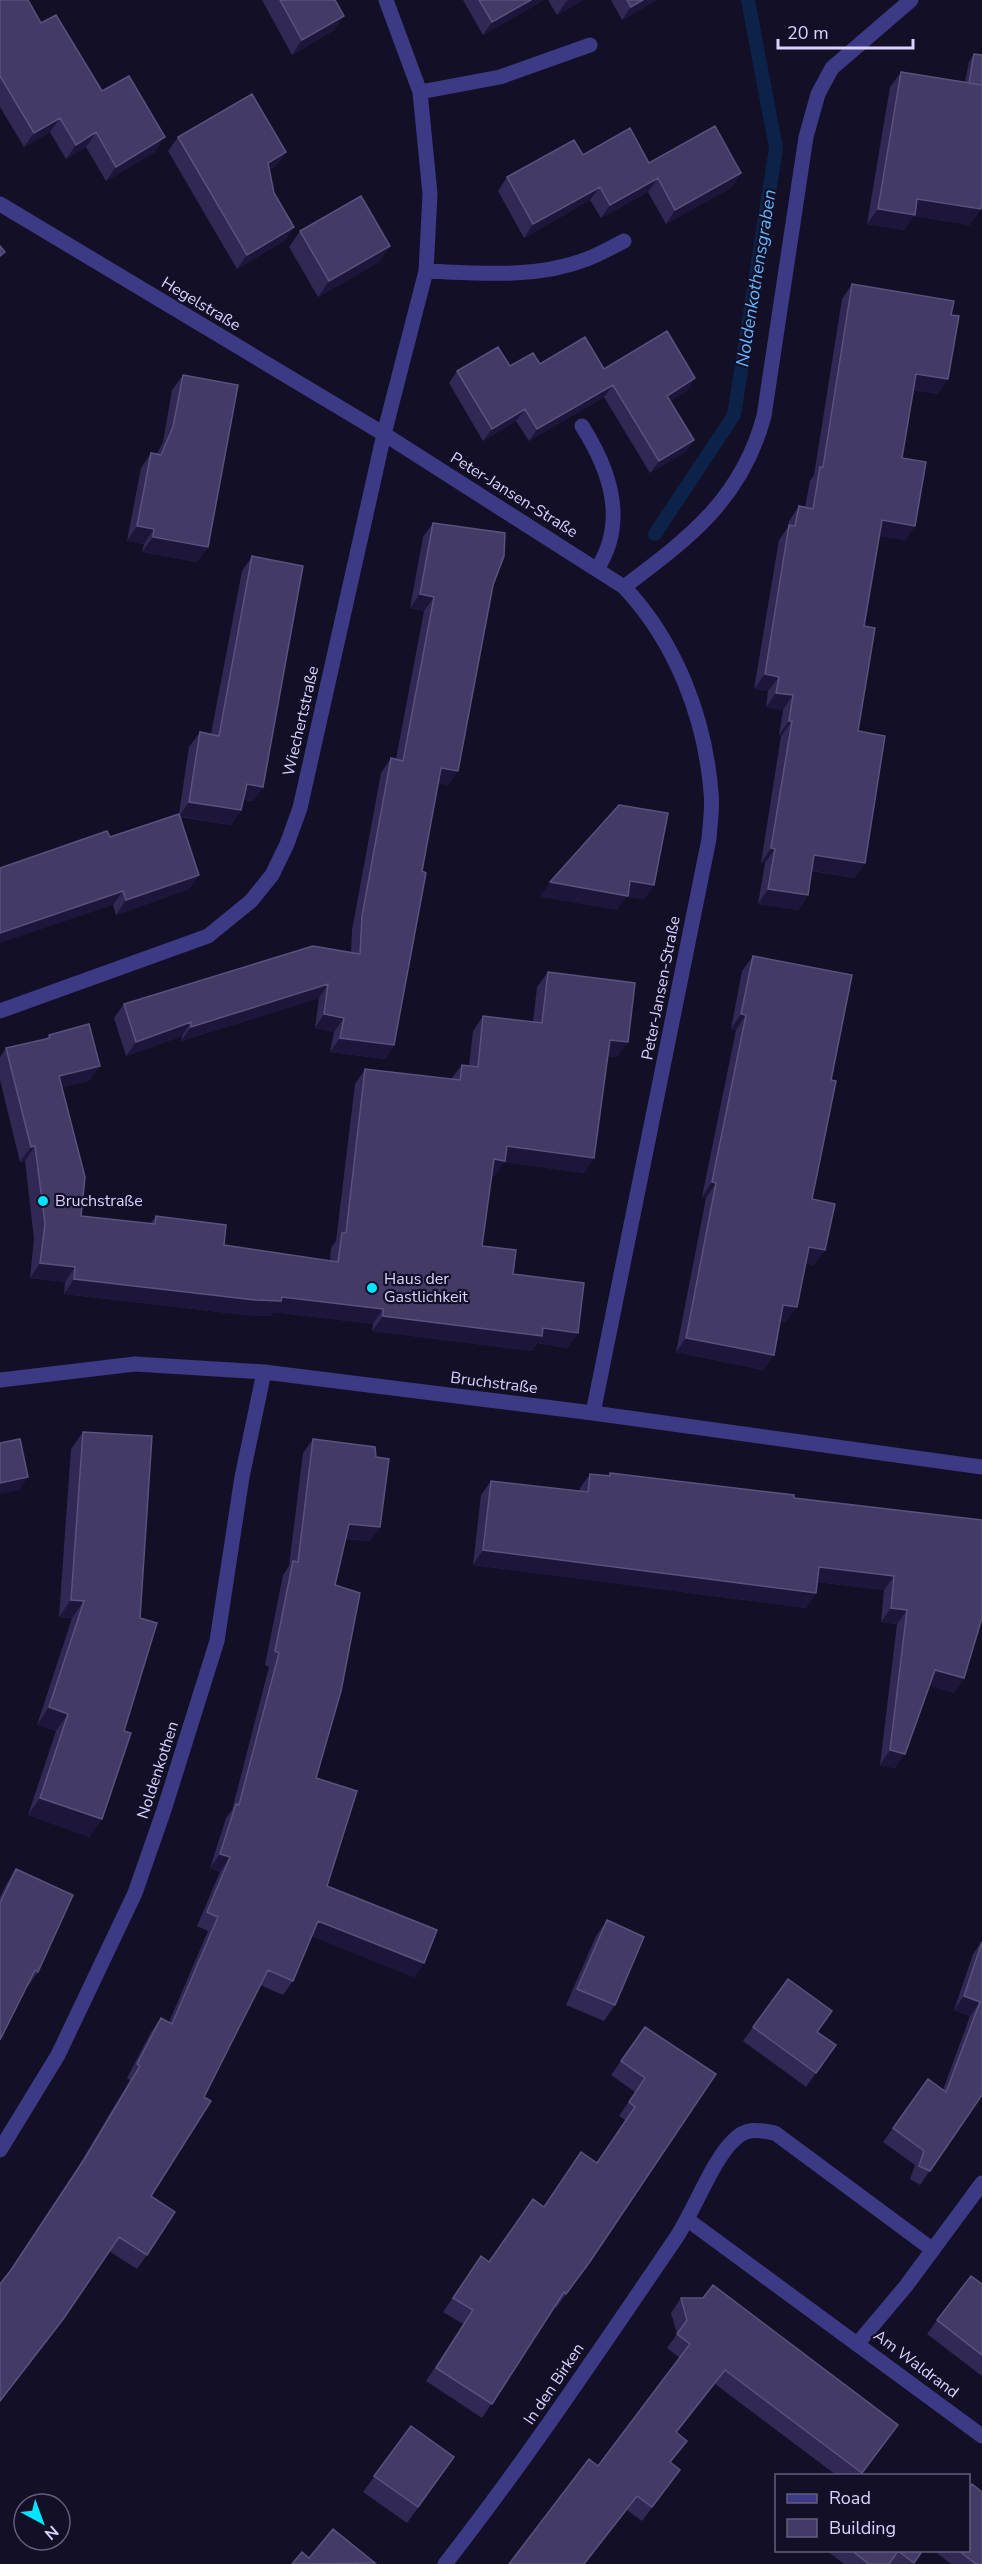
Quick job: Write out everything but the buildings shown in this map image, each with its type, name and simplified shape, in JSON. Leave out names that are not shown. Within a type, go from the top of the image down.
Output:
[{"type":"street","name":"Wiechertstraße","points":[[0,1011],[208,936],[251,901],[272,875],[287,844],[300,808],[384,434],[426,270],[430,194],[420,92],[386,0]]},
{"type":"street","points":[[624,587],[680,544],[720,506],[757,445],[765,416],[806,137],[818,93],[832,68],[911,0]]},
{"type":"street","points":[[420,92],[500,77],[590,45]]},
{"type":"street","name":"Hegelstraße","points":[[0,204],[384,434]]},
{"type":"street","points":[[426,270],[501,274],[546,270],[586,259],[624,241]]},
{"type":"street","points":[[582,426],[610,480],[614,507],[614,533],[608,553],[597,569]]},
{"type":"street","name":"Peter-Jansen-Straße","points":[[384,434],[624,587],[641,605],[675,658],[706,749],[712,795],[709,838],[593,1413]]},
{"type":"street","name":"Bruchstraße","points":[[1,1376],[135,1364],[264,1372],[593,1413],[982,1467]]},
{"type":"street","name":"Noldenkothen","points":[[0,2150],[58,2055],[135,1893],[164,1810],[217,1641],[243,1477],[264,1372]]},
{"type":"street","name":"In den Birken","points":[[445,2564],[506,2486],[688,2220],[723,2153],[744,2132],[756,2129],[776,2133],[933,2250]]},
{"type":"street","points":[[688,2220],[858,2343],[933,2250],[982,2183]]},
{"type":"street","name":"Am Waldrand","points":[[858,2343],[982,2436]]},
{"type":"waterway","name":"Noldenkothensgraben","points":[[655,534],[734,415],[776,148],[748,0]]},
{"type":"place","name":"Bruchstraße","points":[[43,1201]]},
{"type":"place","name":"Haus der Gastlichkeit","points":[[372,1288]]}]
